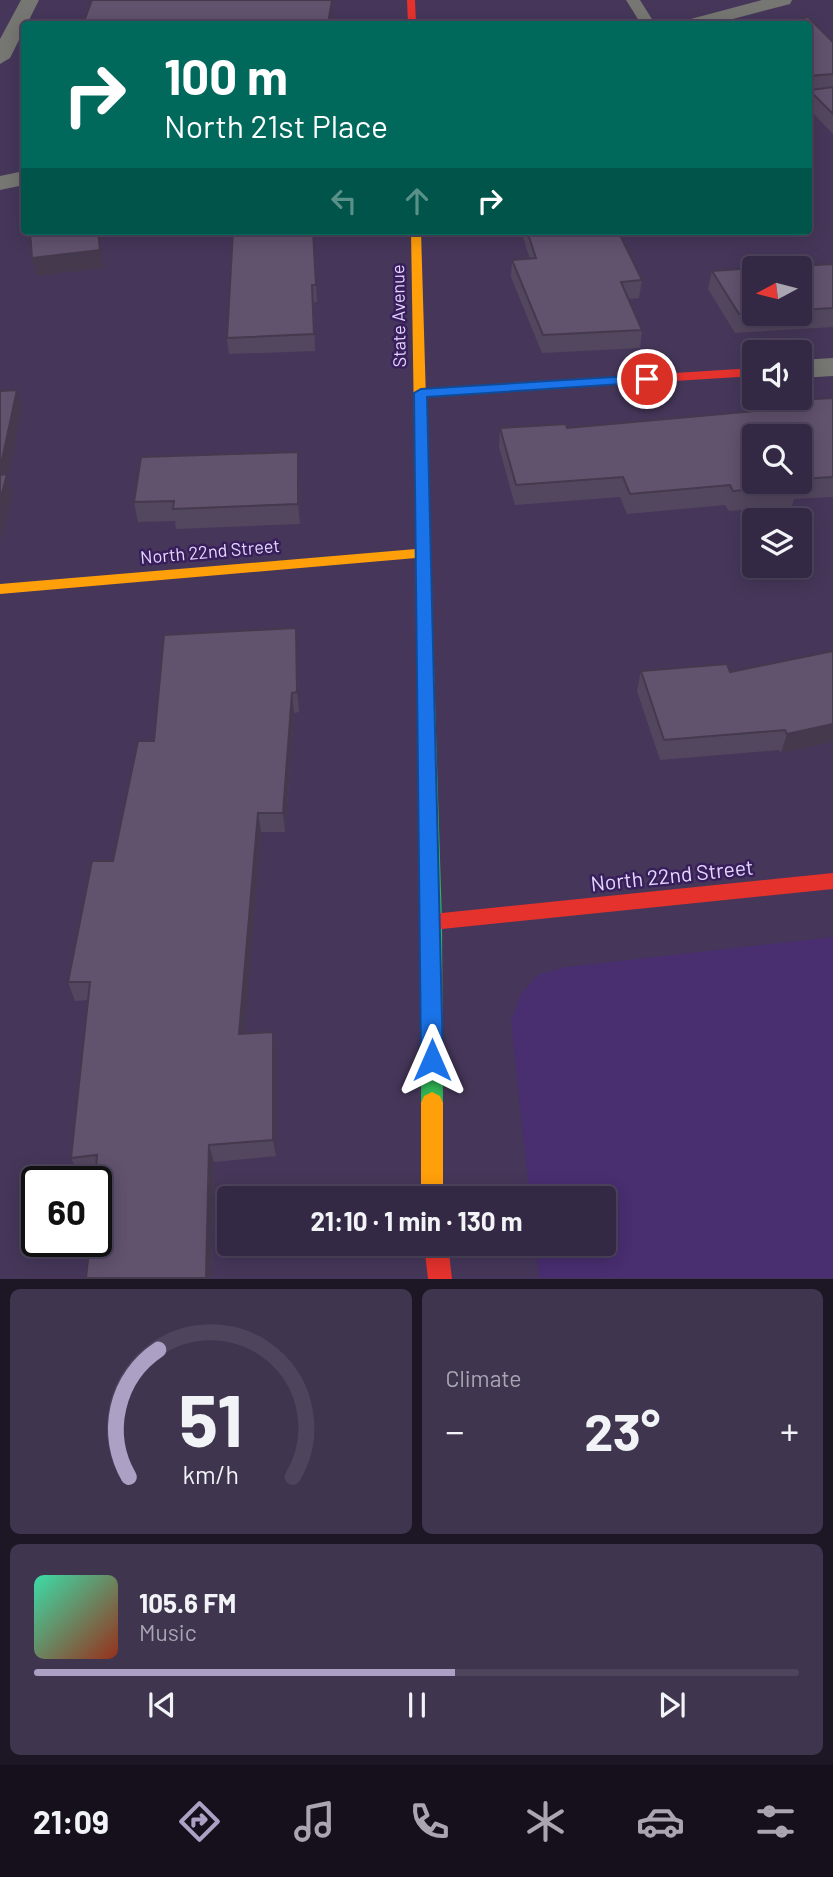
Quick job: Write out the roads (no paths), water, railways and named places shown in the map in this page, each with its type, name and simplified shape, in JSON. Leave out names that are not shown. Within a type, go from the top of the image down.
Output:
[{"type":"main road","points":[[411,0],[412,21]]},
{"type":"main road","name":"State Avenue","points":[[416,235],[432,922],[432,1186]]},
{"type":"main road","points":[[421,393],[742,373]]},
{"type":"main road","name":"North 22nd Street","points":[[0,589],[422,553]]},
{"type":"main road","name":"North 22nd Street","points":[[432,922],[833,881]]},
{"type":"main road","points":[[437,1256],[440,1279]]},
{"type":"street","points":[[0,58],[30,0]]},
{"type":"street","points":[[705,21],[783,0]]},
{"type":"street","points":[[0,183],[21,179]]},
{"type":"street","points":[[812,368],[833,367]]},
{"type":"lane","points":[[633,0],[646,21]]}]
